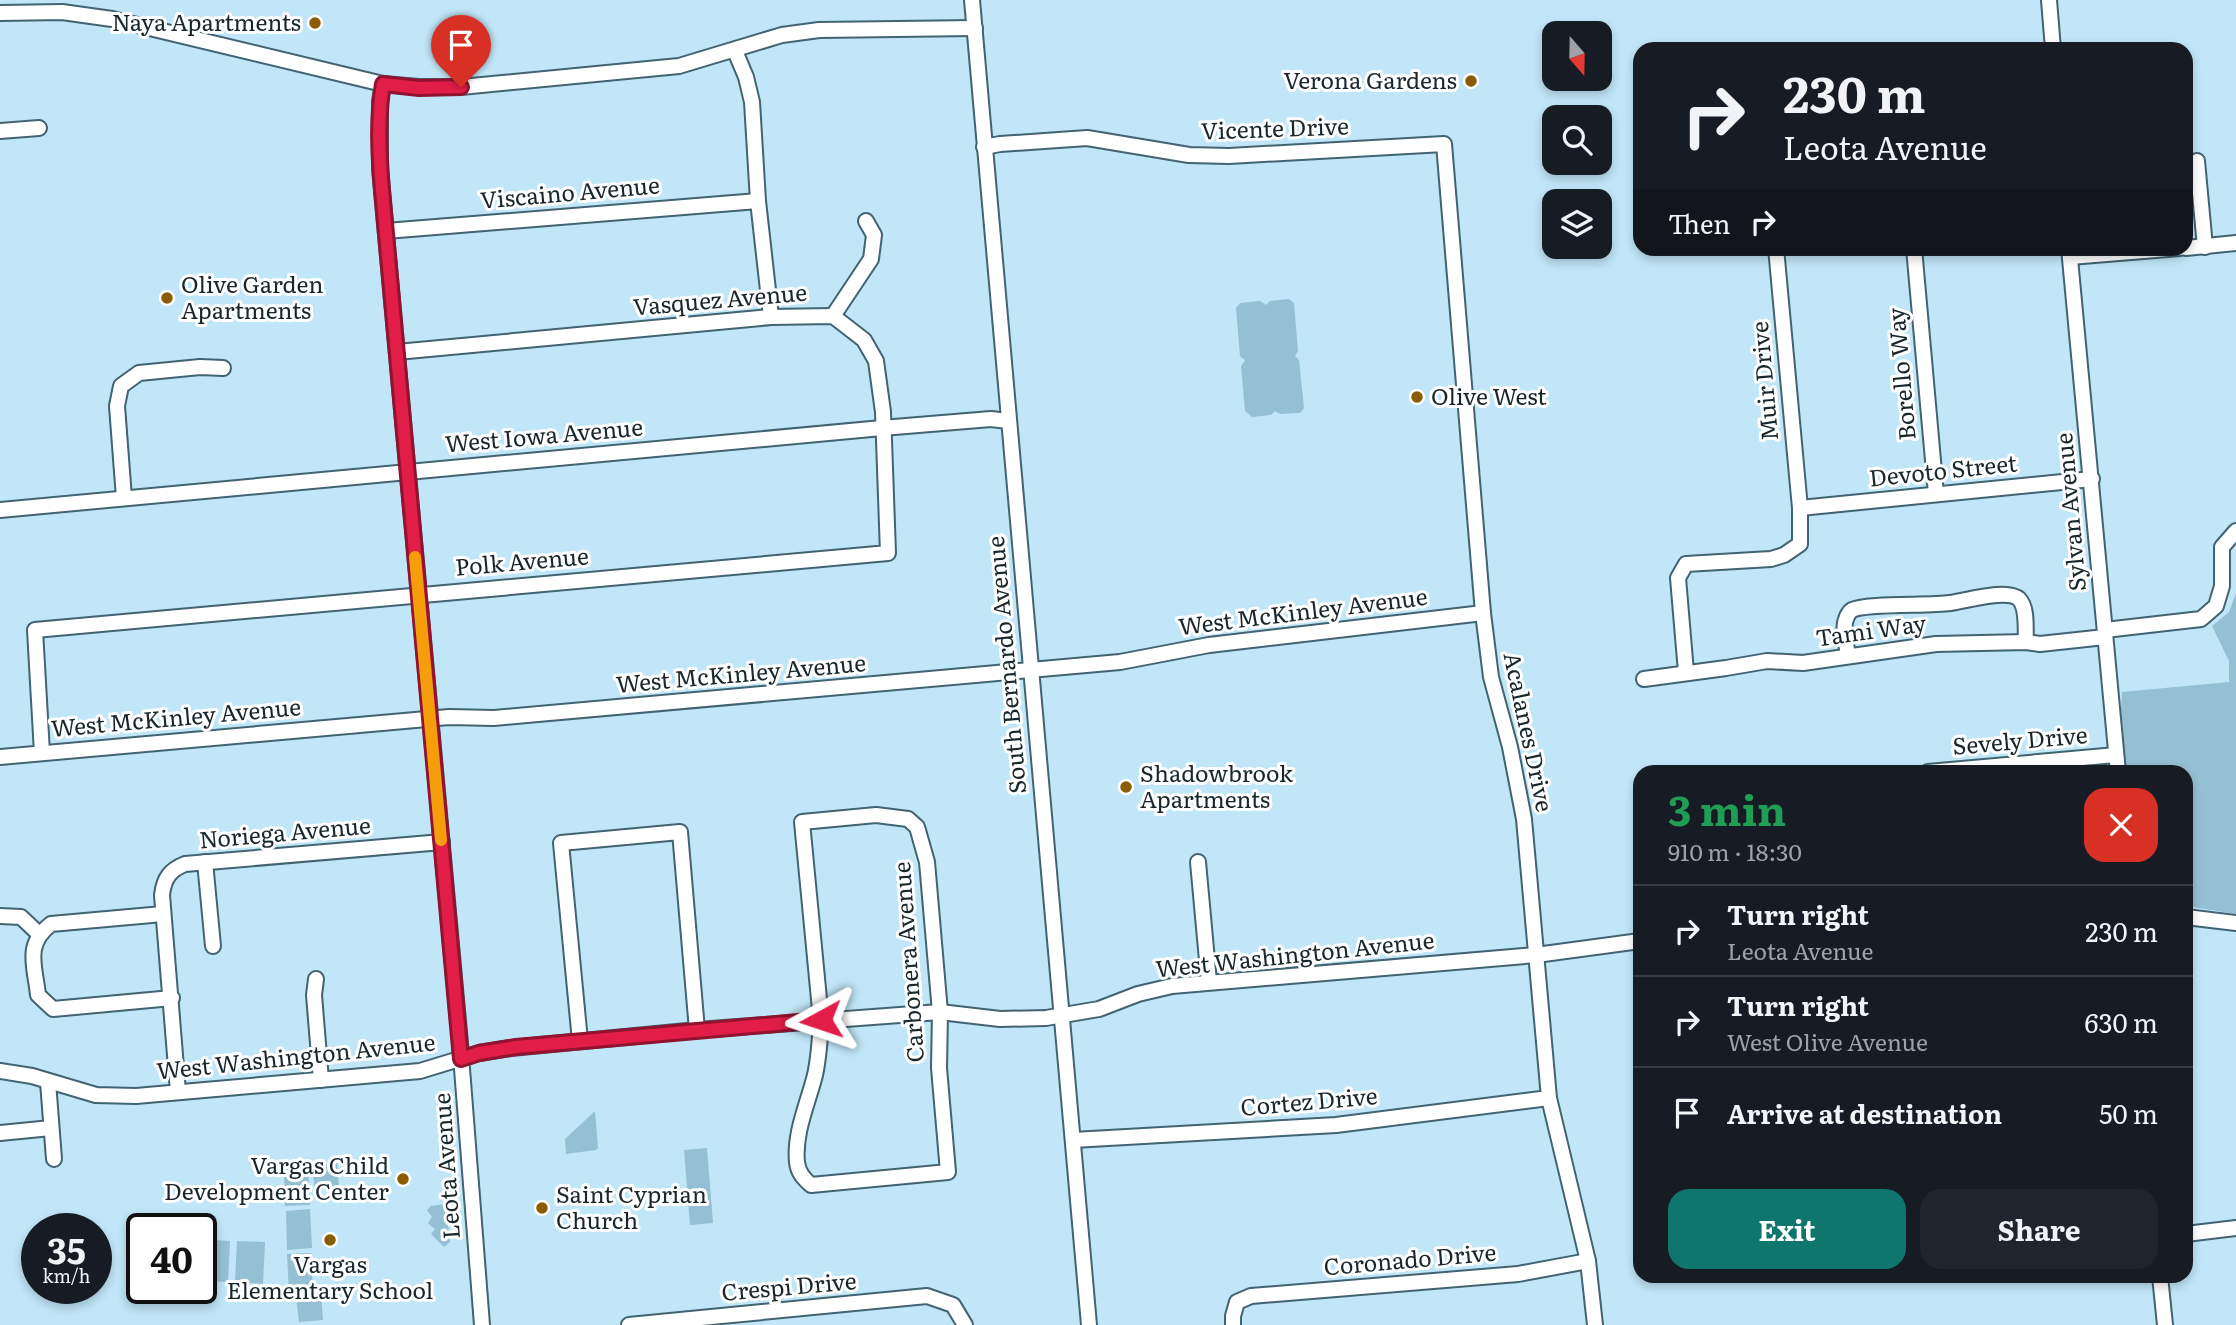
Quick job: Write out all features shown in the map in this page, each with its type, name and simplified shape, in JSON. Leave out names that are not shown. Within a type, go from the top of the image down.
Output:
[{"type":"street","name":"South Bernardo Avenue","points":[[972,0],[1089,1325]]},
{"type":"street","points":[[2049,0],[2052,42]]},
{"type":"street","points":[[0,13],[62,12],[112,19],[383,84],[440,87],[679,66],[782,35],[819,30],[975,28]]},
{"type":"street","points":[[735,51],[746,76],[752,102],[758,201],[771,317]]},
{"type":"street","name":"Leota Avenue","points":[[383,84],[379,138],[386,231],[442,842],[482,1325]]},
{"type":"street","points":[[0,131],[39,128]]},
{"type":"street","name":"Vicente Drive","points":[[984,147],[1087,138],[1189,155],[1229,156],[1444,144]]},
{"type":"street","name":"Acalanes Drive","points":[[1444,144],[1483,612],[1491,677],[1510,747],[1524,819],[1549,1098],[1588,1261],[1595,1325]]},
{"type":"street","points":[[2197,161],[2205,247]]},
{"type":"street","name":"Viscaino Avenue","points":[[386,231],[758,201]]},
{"type":"street","points":[[833,316],[871,259],[874,235],[866,221]]},
{"type":"street","points":[[2193,248],[2236,243]]},
{"type":"street","name":"Muir Drive","points":[[1686,672],[1678,578],[1686,564],[1749,561],[1784,555],[1800,544],[1800,509],[1777,256]]},
{"type":"street","name":"Borello Way","points":[[1915,256],[1936,495]]},
{"type":"street","name":"Sylvan Avenue","points":[[2069,256],[2117,765]]},
{"type":"street","name":"Vasquez Avenue","points":[[397,352],[771,317],[833,316],[864,340],[876,361],[883,412],[888,553]]},
{"type":"street","points":[[124,498],[117,406],[121,386],[139,373],[200,367],[223,368]]},
{"type":"street","name":"West Iowa Avenue","points":[[0,510],[882,428],[991,419],[1008,421]]},
{"type":"street","name":"Devoto Street","points":[[1800,509],[2092,479]]},
{"type":"street","name":"Tami Way","points":[[1644,679],[1767,661],[1803,663],[1936,644],[2040,644],[2201,619],[2216,606],[2222,586],[2222,547],[2236,531]]},
{"type":"street","name":"Polk Avenue","points":[[42,753],[35,630],[888,553]]},
{"type":"street","points":[[1849,656],[1844,624],[1846,616],[1852,610],[1952,603],[1977,597],[2013,595],[2019,599],[2024,605],[2025,642]]},
{"type":"street","name":"West McKinley Avenue","points":[[0,757],[430,719],[494,718],[1120,662],[1209,645],[1483,612]]},
{"type":"street","name":"Sevely Drive","points":[[2005,765],[2116,755]]},
{"type":"street","name":"Carbonera Avenue","points":[[876,814],[908,819],[917,827],[927,862],[940,1012],[939,1068],[948,1172],[811,1185],[801,1176],[797,1163],[798,1138],[817,1063],[821,1020],[802,822],[876,814]]},
{"type":"street","points":[[580,1041],[561,843],[680,832],[698,1030]]},
{"type":"street","name":"Noriega Avenue","points":[[163,910],[163,884],[169,874],[186,864],[442,842]]},
{"type":"street","points":[[205,862],[213,946]]},
{"type":"street","points":[[1198,862],[1209,982]]},
{"type":"street","points":[[172,998],[52,1009],[38,995],[33,947],[38,934],[51,924],[163,910],[172,998],[178,1092]]},
{"type":"street","points":[[0,916],[21,917],[38,934]]},
{"type":"street","points":[[2193,918],[2236,923]]},
{"type":"street","name":"West Washington Avenue","points":[[0,1071],[32,1076],[96,1095],[136,1096],[420,1071],[501,1049],[698,1030],[940,1012],[1000,1019],[1061,1015],[1100,1009],[1142,993],[1172,986],[1535,955],[1633,942]]},
{"type":"street","points":[[317,979],[314,995],[321,1080]]},
{"type":"street","points":[[48,1082],[54,1159]]},
{"type":"street","name":"Cortez Drive","points":[[1073,1140],[1335,1125],[1549,1098]]},
{"type":"street","points":[[0,1133],[51,1128]]},
{"type":"street","points":[[2193,1233],[2236,1228]]},
{"type":"street","name":"Coronado Drive","points":[[1233,1325],[1237,1302],[1251,1296],[1518,1274],[1588,1261]]},
{"type":"street","points":[[2161,1283],[2165,1325]]},
{"type":"street","name":"Crespi Drive","points":[[629,1325],[927,1296],[953,1305],[965,1325]]},
{"type":"shaded area","points":[[1289,299],[1294,303],[1298,351],[1295,356],[1299,360],[1304,408],[1300,413],[1280,414],[1275,411],[1271,415],[1252,417],[1245,411],[1241,366],[1245,360],[1240,356],[1236,308],[1240,303],[1260,301],[1266,305],[1270,301]]},
{"type":"shaded area","points":[[2236,593],[2236,914],[2193,907],[2193,765],[2125,765],[2121,710],[2122,692],[2229,682],[2229,661],[2212,626],[2229,612]]},
{"type":"shaded area","points":[[595,1111],[598,1148],[566,1154],[565,1139]]},
{"type":"shaded area","points":[[707,1148],[713,1223],[690,1225],[684,1150]]},
{"type":"shaded area","points":[[337,1163],[339,1187],[315,1190],[312,1166]]},
{"type":"shaded area","points":[[308,1165],[310,1205],[285,1206],[284,1167]]},
{"type":"shaded area","points":[[446,1204],[450,1242],[444,1247],[431,1234],[435,1229],[428,1223],[432,1217],[427,1210],[431,1206]]},
{"type":"shaded area","points":[[310,1209],[312,1248],[287,1250],[286,1211]]},
{"type":"shaded area","points":[[217,1240],[230,1241],[228,1282],[217,1282]]},
{"type":"shaded area","points":[[237,1241],[265,1242],[263,1284],[235,1282]]},
{"type":"shaded area","points":[[311,1253],[313,1292],[289,1294],[287,1254]]},
{"type":"shaded area","points":[[321,1294],[323,1320],[299,1322],[296,1297]]},
{"type":"slow traffic","points":[[415,557],[441,840]]},
{"type":"place","name":"Naya Apartments","points":[[315,23]]},
{"type":"place","name":"Verona Gardens","points":[[1471,81]]},
{"type":"place","name":"Olive Garden Apartments","points":[[167,298]]},
{"type":"place","name":"Olive West","points":[[1417,397]]},
{"type":"place","name":"Shadowbrook Apartments","points":[[1126,787]]},
{"type":"place","name":"Vargas Child Development Center","points":[[403,1179]]},
{"type":"place","name":"Saint Cyprian Church","points":[[542,1208]]},
{"type":"place","name":"Vargas Elementary School","points":[[330,1240]]},
{"type":"route","points":[[461,87],[419,88],[383,84],[379,138],[461,1059],[516,1047],[821,1020]]}]
